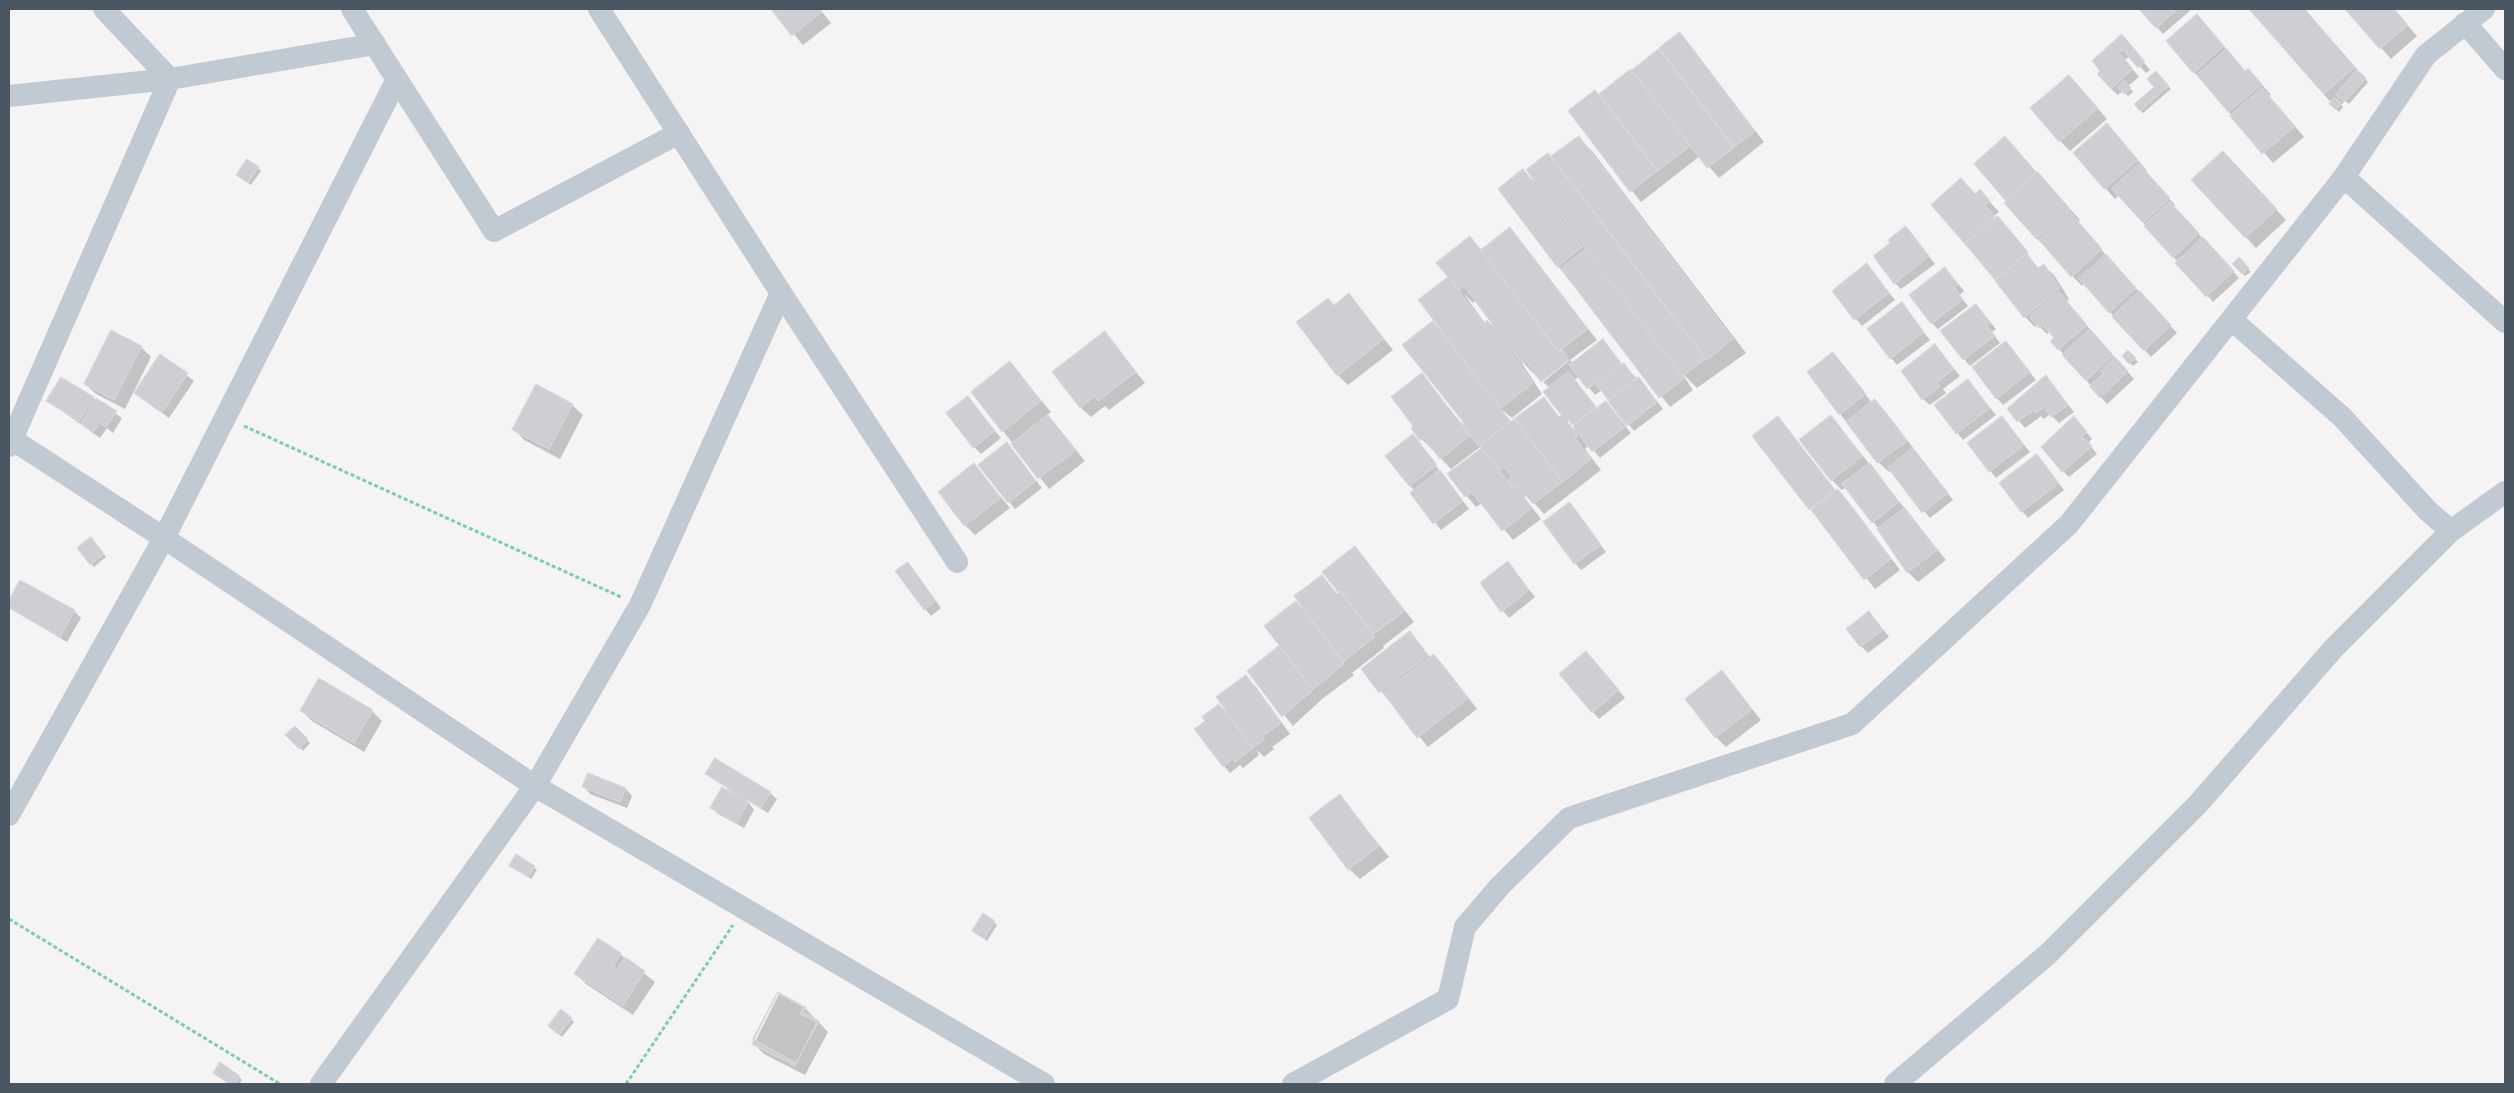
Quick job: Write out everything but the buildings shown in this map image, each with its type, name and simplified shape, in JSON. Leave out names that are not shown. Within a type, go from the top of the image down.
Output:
[{"type":"street","points":[[104,9],[170,79]]},
{"type":"street","points":[[352,9],[494,231],[679,133]]},
{"type":"street","points":[[599,9],[781,294],[957,562]]},
{"type":"street","points":[[1293,1084],[1448,999],[1465,927],[1500,886],[1569,818],[1852,724],[2070,524],[2344,178],[2426,55],[2484,9]]},
{"type":"street","points":[[2465,23],[2505,69]]},
{"type":"street","points":[[9,96],[170,79],[375,44]]},
{"type":"street","points":[[170,79],[11,443],[164,538],[535,786],[1044,1084]]},
{"type":"street","points":[[9,815],[164,538],[397,79]]},
{"type":"street","points":[[2344,178],[2505,322]]},
{"type":"street","points":[[321,1084],[535,786],[640,605],[781,294]]},
{"type":"street","points":[[2232,320],[2342,417],[2428,510],[2451,531]]},
{"type":"street","points":[[1894,1084],[2048,954],[2198,804],[2333,649],[2451,531],[2505,492]]},
{"type":"path","points":[[225,418],[640,605]]},
{"type":"path","points":[[626,1084],[744,908]]},
{"type":"path","points":[[9,918],[280,1084]]}]
